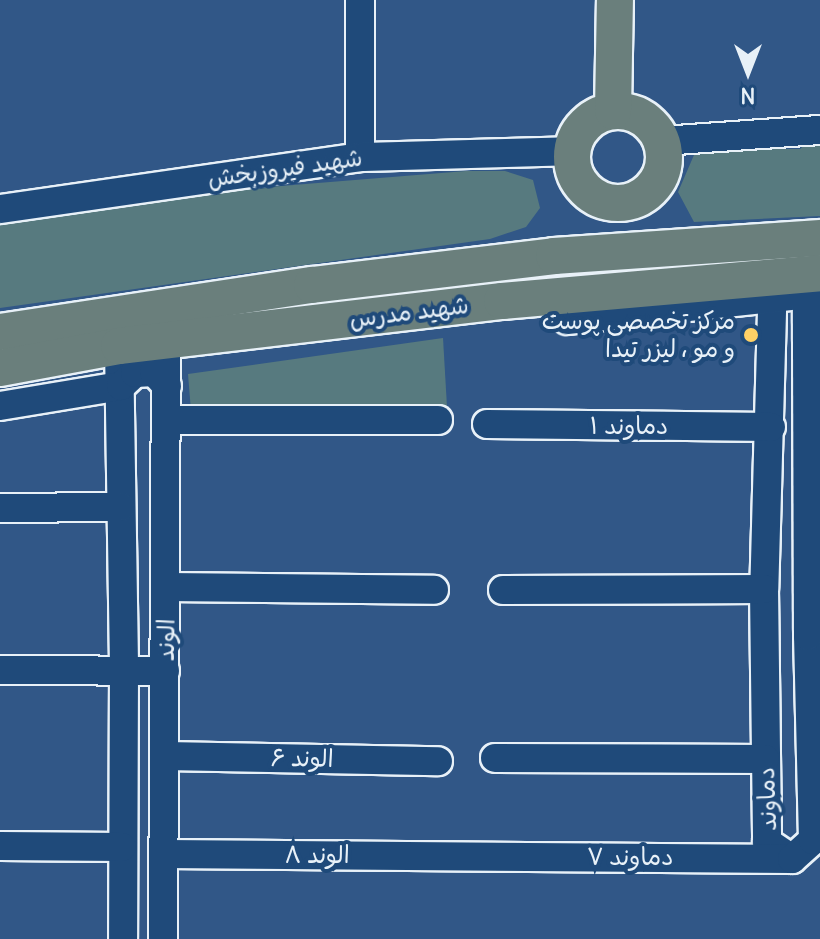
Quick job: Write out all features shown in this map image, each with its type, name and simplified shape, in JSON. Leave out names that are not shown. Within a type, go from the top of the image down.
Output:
[{"type":"main road","points":[[613,111],[615,0]]},
{"type":"main road","points":[[613,111],[643,118],[662,141],[665,156],[656,185],[631,202],[616,204],[588,192],[578,181],[572,151],[585,124],[613,111]]},
{"type":"main road","points":[[631,202],[636,250]]},
{"type":"main road","name":"شهید مدرس","points":[[0,332],[312,285],[554,256],[820,238]]},
{"type":"main road","name":"شهید مدرس","points":[[0,368],[119,346],[502,301],[800,285]]},
{"type":"street","points":[[360,0],[360,157]]},
{"type":"street","points":[[662,141],[820,130]]},
{"type":"street","name":"شهید فیروزبخش","points":[[0,209],[360,157],[572,151]]},
{"type":"street","points":[[567,320],[800,285]]},
{"type":"street","name":"دماوند","points":[[800,285],[814,389],[809,477],[814,548],[808,636],[815,708],[813,840],[792,859],[767,842],[764,589],[771,427],[800,285]]},
{"type":"street","name":"الوند","points":[[163,937],[168,528],[166,341]]},
{"type":"street","name":"الوند","points":[[119,346],[124,671],[123,936]]},
{"type":"street","points":[[0,406],[121,386],[135,373],[154,372],[167,386]]},
{"type":"street","points":[[168,420],[438,420]]},
{"type":"street","name":"دماوند ۱","points":[[487,424],[771,427]]},
{"type":"street","points":[[769,475],[809,477]]},
{"type":"street","points":[[0,508],[121,517],[168,528]]},
{"type":"street","points":[[167,587],[434,590]]},
{"type":"street","points":[[503,590],[764,589]]},
{"type":"street","points":[[765,635],[808,636]]},
{"type":"street","points":[[0,670],[165,671]]},
{"type":"street","name":"الوند ۶","points":[[166,756],[438,761]]},
{"type":"street","points":[[495,758],[765,759]]},
{"type":"street","points":[[0,846],[122,833],[165,820]]},
{"type":"street","name":"الوند ۸","points":[[165,854],[469,856]]},
{"type":"street","name":"دماوند ۷","points":[[469,856],[792,859]]},
{"type":"street","points":[[123,936],[163,937]]},
{"type":"green space","points":[[815,136],[820,136],[820,216],[694,222],[678,192],[694,155],[738,149],[800,149]]},
{"type":"green space","points":[[466,171],[505,171],[533,180],[540,208],[526,227],[490,239],[0,308],[0,225],[136,202],[256,188]]},
{"type":"green space","points":[[443,338],[447,407],[191,411],[188,374]]},
{"type":"place","name":"مرکز تخصصی پوست و مو ، لیزر تیدا","points":[[751,335]]}]
